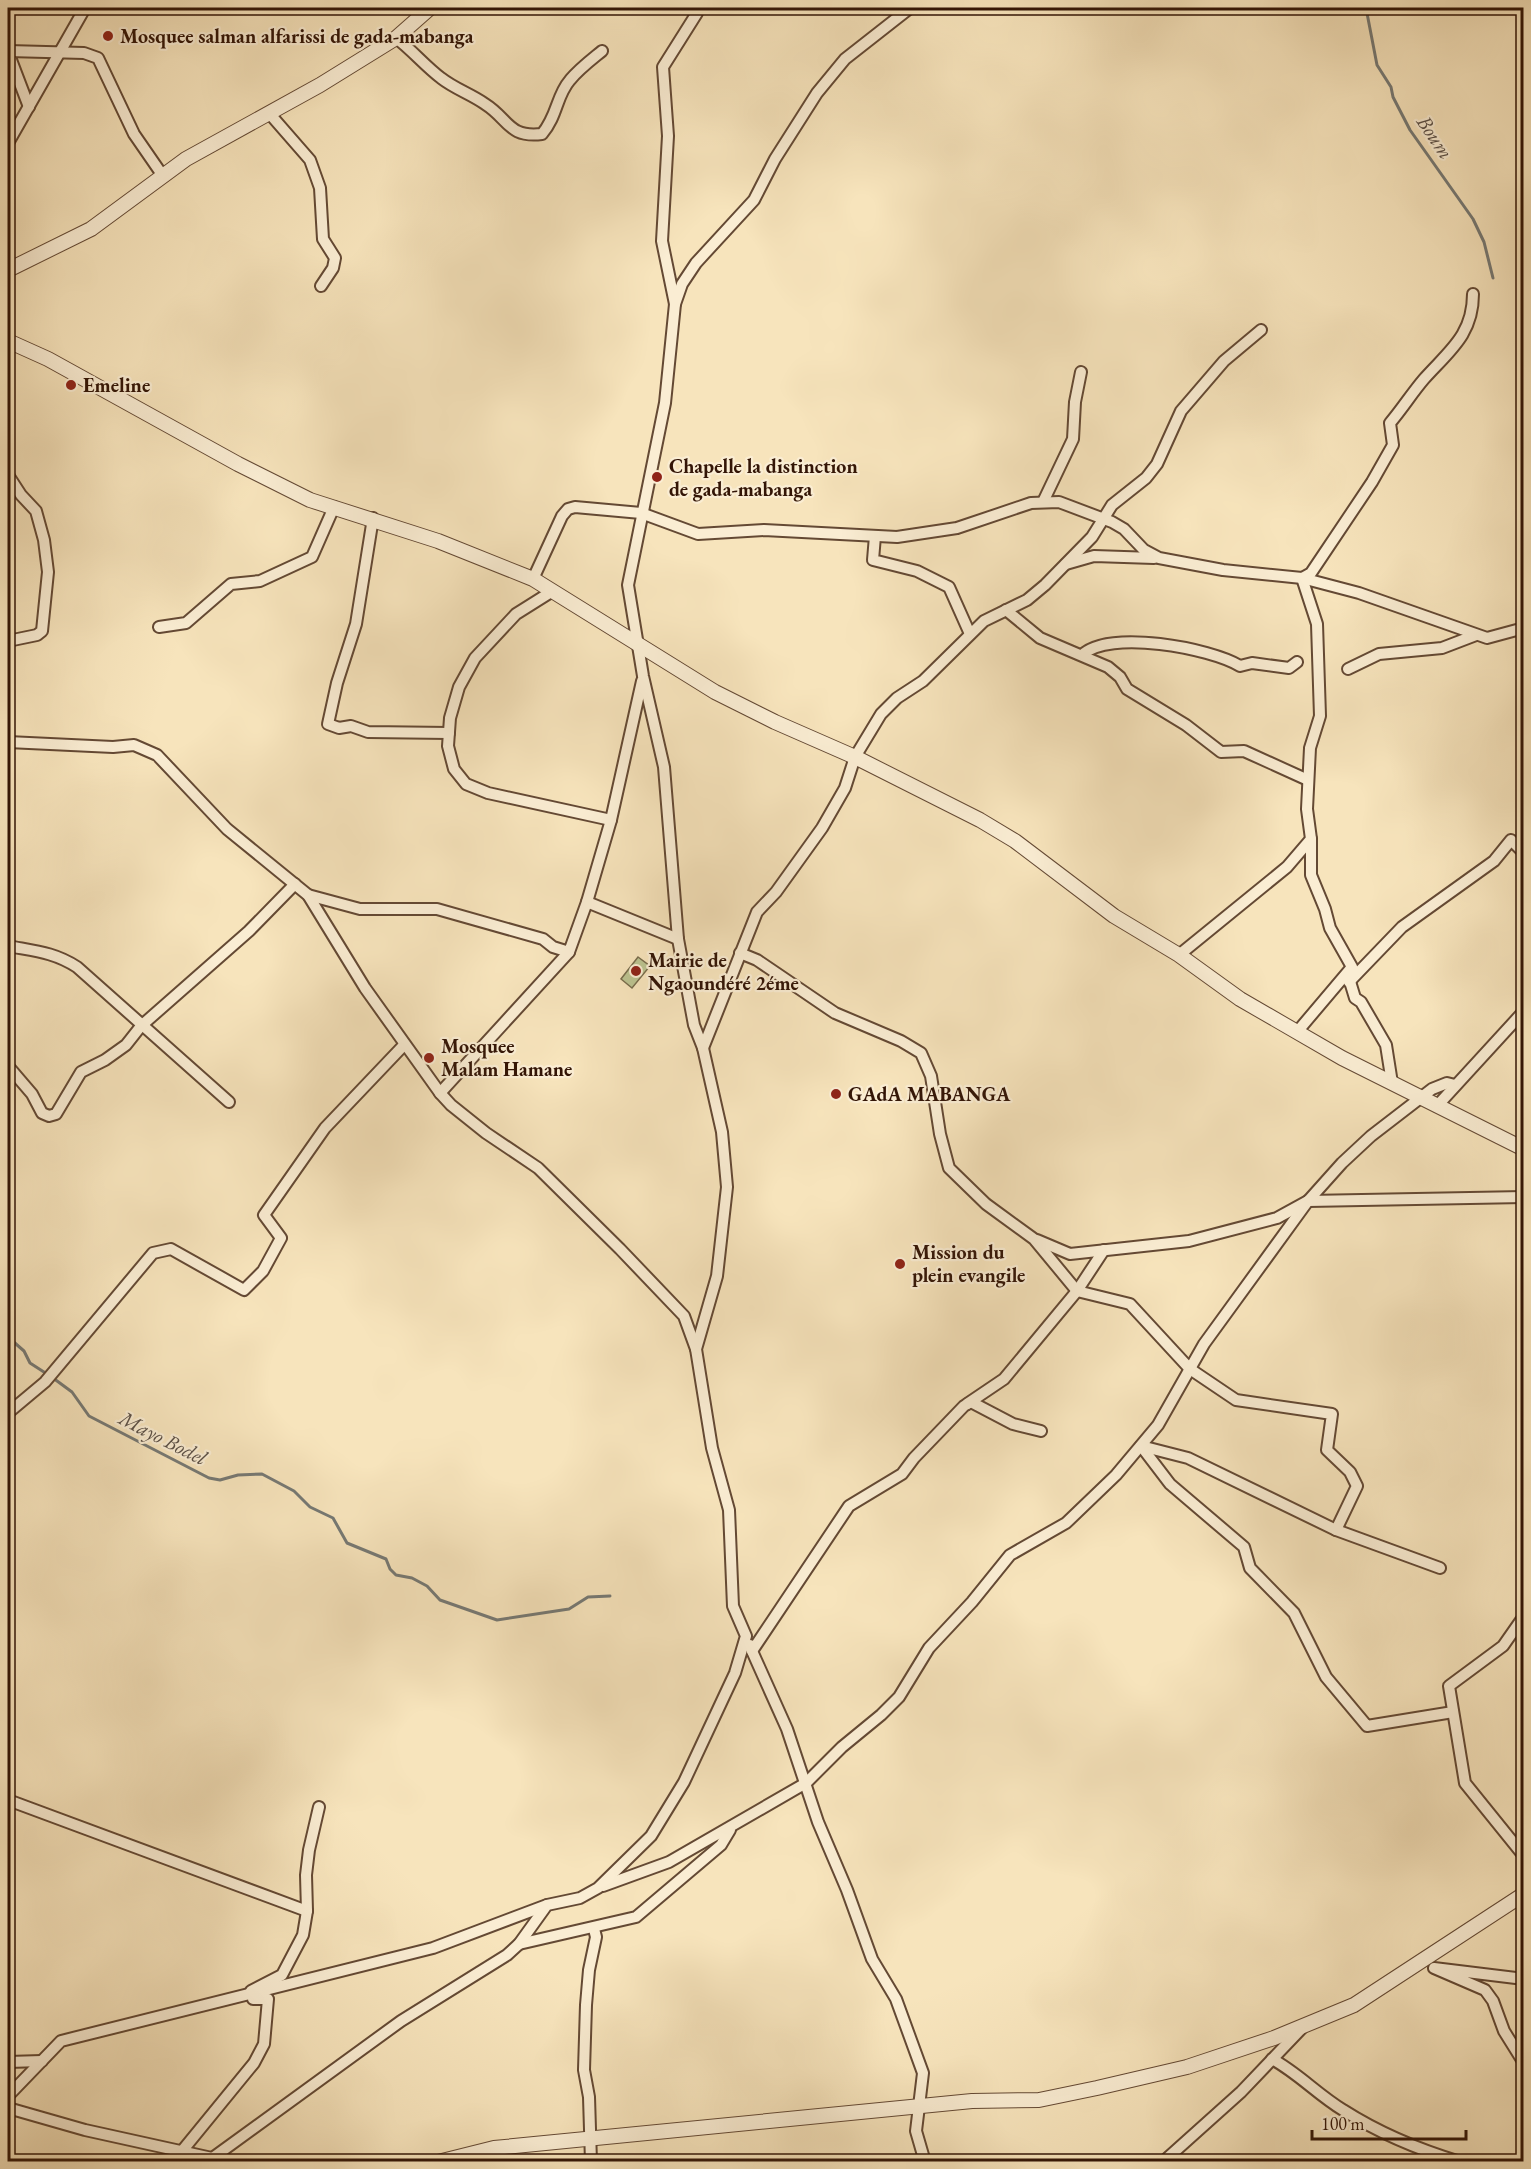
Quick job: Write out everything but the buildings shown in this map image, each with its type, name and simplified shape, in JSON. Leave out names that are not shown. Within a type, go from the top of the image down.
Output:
[{"type":"street","points":[[8,143],[85,8]]},
{"type":"street","points":[[8,270],[91,229],[210,145],[320,85],[396,38],[430,8]]},
{"type":"street","points":[[675,304],[662,241],[668,136],[663,67],[697,13],[695,8]]},
{"type":"street","points":[[696,1349],[717,1276],[727,1186],[722,1132],[702,1048],[694,1025],[678,939],[664,767],[644,676],[628,585],[665,403],[675,304],[682,284],[696,263],[754,200],[775,159],[818,93],[845,59],[910,8]]},
{"type":"street","points":[[396,38],[443,80],[483,102],[500,115],[506,126],[526,136],[542,134],[554,120],[560,97],[570,80],[602,51]]},
{"type":"street","points":[[28,107],[8,51],[84,53],[98,58],[134,134],[163,176]]},
{"type":"street","points":[[269,113],[310,160],[320,188],[323,239],[335,258],[333,268],[321,286]]},
{"type":"street","points":[[1302,578],[1311,573],[1381,467],[1393,445],[1389,423],[1423,381],[1457,346],[1473,313],[1473,294]]},
{"type":"street","points":[[702,1048],[757,912],[776,892],[822,828],[845,788],[855,757],[881,714],[955,652],[984,621],[1027,600],[1064,566],[1092,537],[1112,506],[1146,478],[1157,464],[1181,411],[1224,361],[1261,330]]},
{"type":"street","points":[[8,341],[48,359],[238,464],[310,500],[373,518],[481,557],[533,579],[715,692],[775,722],[855,757],[980,820],[1015,841],[1114,916],[1179,955],[1240,999],[1392,1083],[1524,1149]]},
{"type":"street","points":[[1043,502],[1073,439],[1075,402],[1081,372]]},
{"type":"street","points":[[8,475],[21,495],[36,511],[44,540],[48,572],[42,631],[37,635],[8,641]]},
{"type":"street","points":[[533,579],[568,508],[641,513],[698,534],[764,530],[897,537],[957,528],[978,523],[1000,511],[1043,502],[1059,502],[1104,519],[1124,530],[1144,550],[1159,558]]},
{"type":"street","points":[[159,627],[186,623],[231,584],[260,581],[285,567],[312,557],[334,507]]},
{"type":"street","points":[[373,518],[356,624],[337,683],[328,724],[339,728],[351,726],[368,732],[449,733]]},
{"type":"street","points":[[875,536],[873,560],[917,570],[949,587],[970,634]]},
{"type":"street","points":[[1064,566],[1094,556],[1159,558],[1223,570],[1257,571],[1267,575],[1302,578],[1359,592],[1487,638],[1524,628]]},
{"type":"street","points":[[1302,578],[1317,624],[1320,716],[1310,748],[1308,780],[1307,809],[1311,839],[1311,875],[1330,928],[1352,967],[1348,978],[1355,998],[1360,1002],[1386,1045],[1392,1083]]},
{"type":"street","points":[[551,592],[516,614],[475,658],[459,687],[450,718],[448,746],[454,769],[466,784],[488,793],[611,820]]},
{"type":"street","points":[[1006,610],[1040,638],[1108,667],[1120,677],[1127,689],[1186,725],[1221,752],[1244,751],[1308,780]]},
{"type":"street","points":[[1348,669],[1379,654],[1442,648],[1476,635]]},
{"type":"street","points":[[1082,655],[1090,647],[1102,643],[1145,642],[1188,647],[1213,657],[1226,658],[1240,666],[1252,663],[1289,668],[1297,662]]},
{"type":"street","points":[[440,1093],[569,952],[587,902],[611,820],[644,676]]},
{"type":"street","points":[[8,742],[113,747],[134,745],[149,749],[176,773],[227,829],[308,895],[365,988],[404,1045],[451,1105],[486,1133],[538,1168],[684,1316],[696,1349],[712,1448],[729,1510],[733,1606],[787,1729],[818,1822],[848,1890],[872,1959],[896,1999],[923,2073],[916,2131],[925,2162]]},
{"type":"street","points":[[1179,955],[1287,867],[1311,839]]},
{"type":"street","points":[[1297,1032],[1348,978],[1402,927],[1494,861],[1511,840],[1524,853]]},
{"type":"street","points":[[8,1066],[32,1094],[42,1113],[49,1116],[56,1114],[81,1072],[105,1060],[126,1045],[141,1026],[249,931],[295,884]]},
{"type":"street","points":[[308,895],[360,909],[437,909],[455,912],[543,939],[553,947],[569,952]]},
{"type":"street","points":[[587,902],[678,939]]},
{"type":"street","points":[[8,946],[40,950],[62,957],[77,967],[141,1026],[229,1101]]},
{"type":"street","points":[[740,953],[757,960],[835,1013],[901,1041],[921,1053],[931,1076],[940,1134],[949,1168],[986,1204],[1034,1239],[1070,1254],[1189,1241],[1277,1218],[1308,1201],[1524,1197]]},
{"type":"street","points":[[1437,1106],[1524,1011]]},
{"type":"street","points":[[8,1413],[45,1382],[153,1253],[171,1249],[244,1290],[263,1271],[281,1238],[264,1215],[325,1128],[404,1045]]},
{"type":"street","points":[[8,2096],[61,2041],[233,2000],[433,1948],[547,1905],[580,1898],[598,1888],[669,1862],[806,1783],[820,1767],[881,1715],[898,1697],[929,1648],[972,1602],[1010,1555],[1066,1523],[1116,1475],[1158,1425],[1217,1325],[1308,1201],[1342,1163],[1371,1136],[1440,1084],[1455,1085]]},
{"type":"street","points":[[1034,1239],[1077,1291],[1130,1304],[1190,1369],[1236,1400],[1332,1414],[1328,1450],[1350,1472],[1357,1486],[1336,1530]]},
{"type":"street","points":[[752,1651],[849,1506],[902,1474],[914,1458],[964,1406],[1004,1379],[1077,1291],[1104,1250]]},
{"type":"street","points":[[964,1406],[970,1402],[1012,1424],[1041,1431]]},
{"type":"street","points":[[1141,1446],[1188,1458],[1336,1530],[1440,1568]]},
{"type":"street","points":[[1141,1446],[1170,1484],[1244,1547],[1250,1568],[1294,1613],[1326,1677],[1367,1726],[1453,1713]]},
{"type":"street","points":[[1524,1616],[1503,1646],[1449,1686],[1465,1783],[1524,1856]]},
{"type":"street","points":[[598,1888],[651,1836],[684,1782],[735,1673],[746,1636]]},
{"type":"street","points":[[8,1800],[307,1911]]},
{"type":"street","points":[[233,2000],[282,1975],[299,1946],[307,1911],[307,1867],[319,1807]]},
{"type":"street","points":[[519,1944],[594,1929],[636,1917],[721,1845],[731,1828]]},
{"type":"street","points":[[438,2162],[494,2148],[972,2101],[1039,2100],[1187,2067],[1305,2025],[1353,2005],[1524,1894]]},
{"type":"street","points":[[210,2159],[401,2021],[507,1955],[519,1944],[547,1905]]},
{"type":"street","points":[[591,2162],[589,2097],[584,2070],[589,1970],[596,1937],[594,1929]]},
{"type":"street","points":[[1417,1964],[1524,1979]]},
{"type":"street","points":[[1434,1968],[1485,1990],[1493,2001],[1504,2031],[1524,2063]]},
{"type":"street","points":[[173,2162],[233,2091],[264,2044],[268,1999],[233,2000]]},
{"type":"street","points":[[1163,2162],[1241,2092],[1305,2025]]},
{"type":"street","points":[[1272,2060],[1290,2069],[1344,2111],[1427,2152],[1460,2162]]},
{"type":"street","points":[[8,2062],[42,2061]]},
{"type":"street","points":[[8,2108],[86,2130],[230,2162]]},
{"type":"green space","points":[[638,957],[650,966],[632,988],[621,979]]},
{"type":"waterway","name":"Boum","points":[[1366,8],[1377,65],[1391,87],[1393,97],[1410,130],[1473,219],[1484,242],[1493,278]]},
{"type":"waterway","name":"Mayo Bodel","points":[[8,1337],[24,1351],[30,1363],[47,1374]]},
{"type":"waterway","name":"Mayo Bodel","points":[[53,1378],[72,1392],[89,1416],[209,1478],[220,1480],[238,1475],[262,1474],[294,1491],[310,1507],[333,1518],[347,1543],[386,1559],[390,1569],[396,1575],[412,1578],[427,1586],[440,1600],[497,1620],[569,1609],[588,1597],[610,1596]]},
{"type":"place","name":"Mosquee salman alfarissi de gada-mabanga","points":[[108,36]]},
{"type":"place","name":"Emeline","points":[[71,385]]},
{"type":"place","name":"Chapelle la distinction de gada-mabanga","points":[[657,477]]},
{"type":"place","name":"Mairie de Ngaoundéré 2éme","points":[[636,971]]},
{"type":"place","name":"Mosquee Malam Hamane","points":[[429,1058]]},
{"type":"place","name":"GAdA MABANGA","points":[[836,1094]]},
{"type":"place","name":"Mission du plein evangile","points":[[900,1264]]}]
